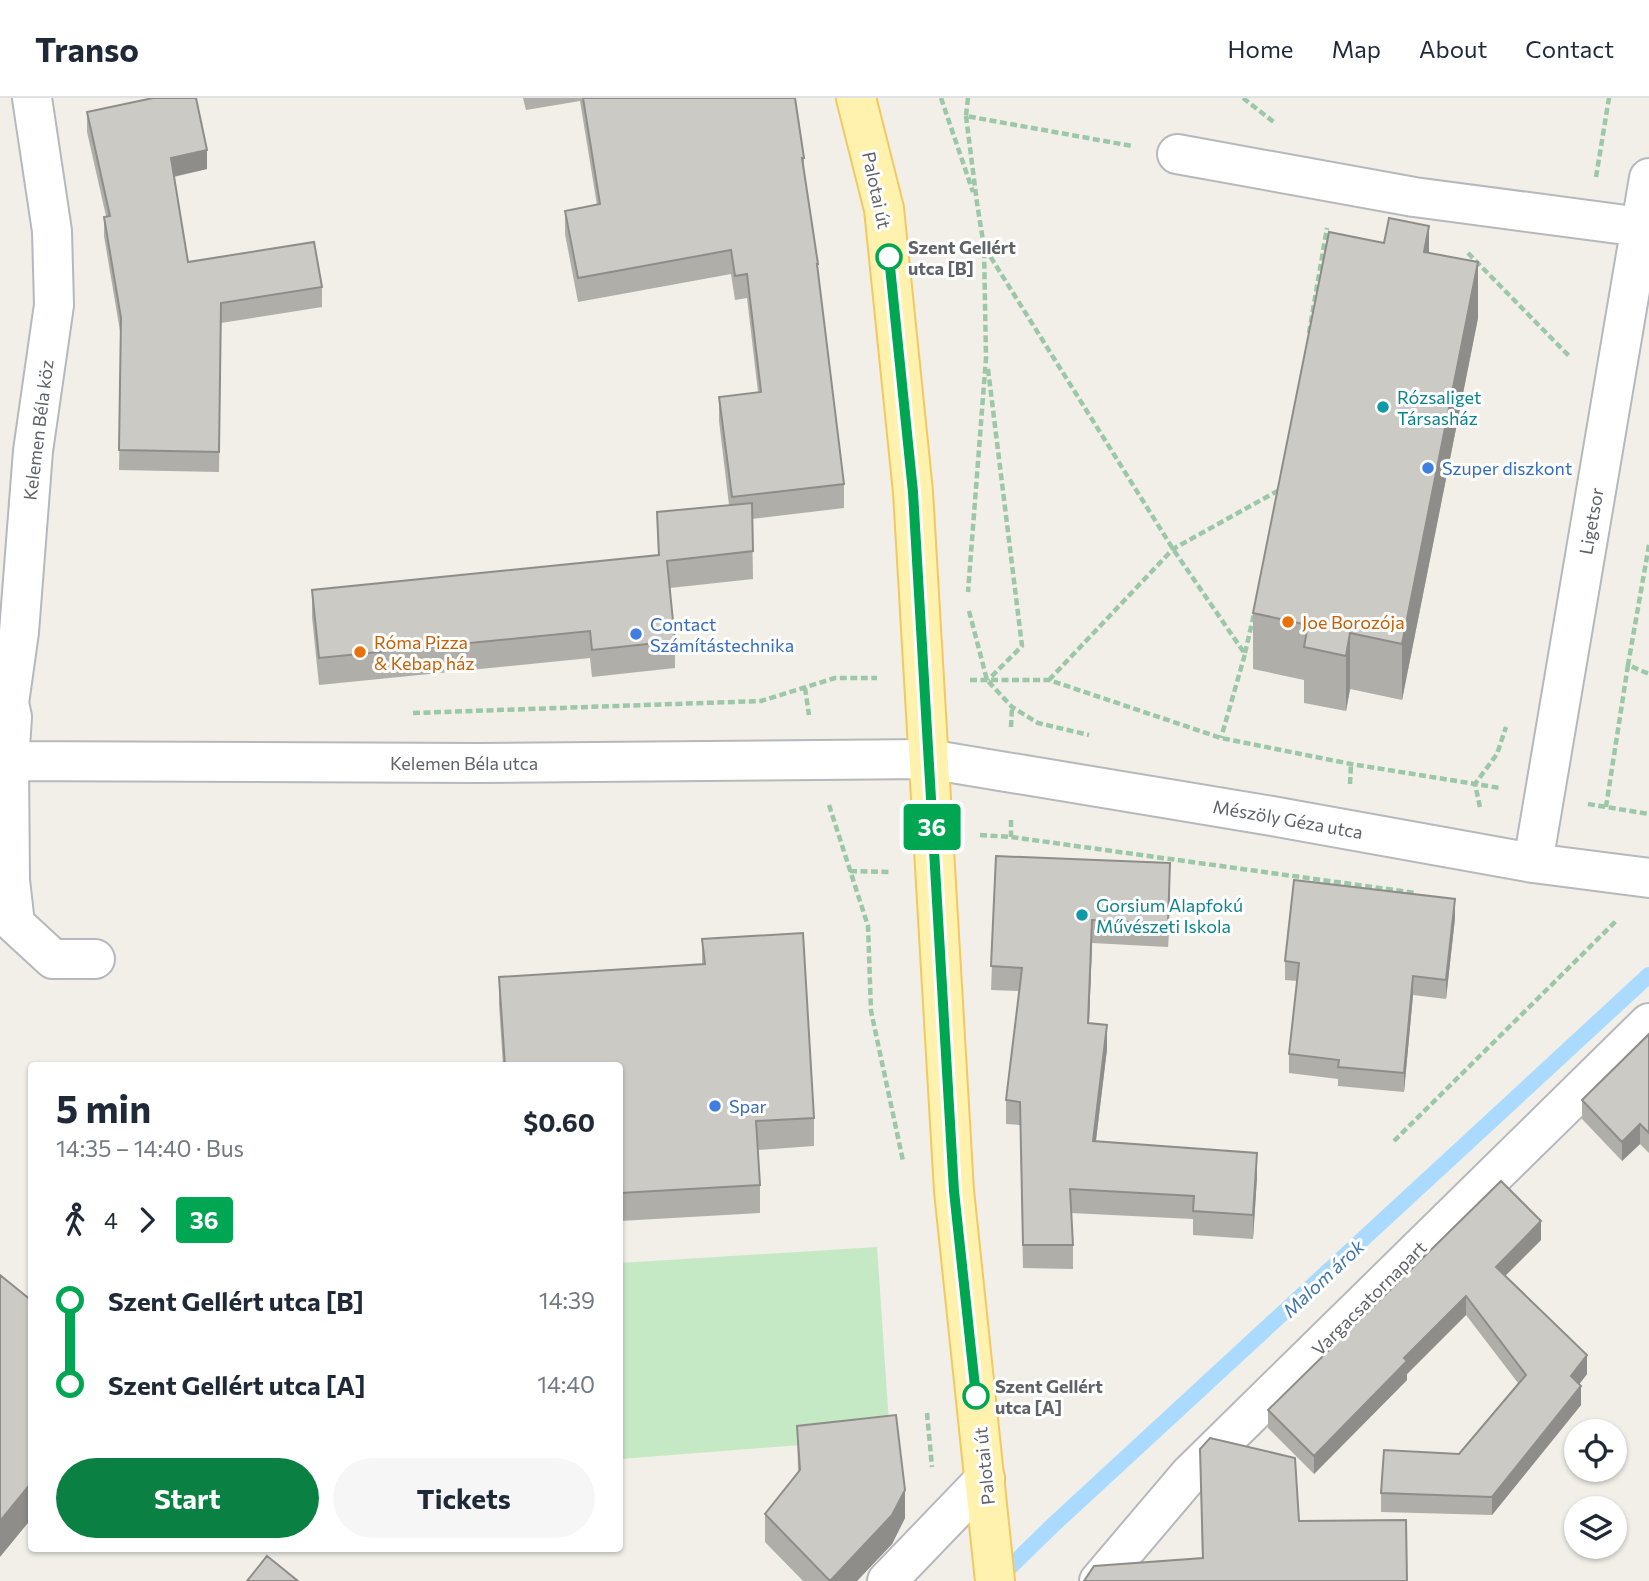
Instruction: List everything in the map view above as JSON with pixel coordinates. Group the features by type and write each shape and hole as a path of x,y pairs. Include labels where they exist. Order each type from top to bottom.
{"main road":[{"name":"Palotai út","path":"856,98 884,209 913,492 954,1191 995,1581"}],"street":[{"name":"Kelemen Béla köz","path":"32,98 52,231 54,305 33,451 19,632 9,703 12,717 4,762 10,880 15,923 53,959 95,959"},
{"path":"1177,154 1413,197 1641,227"},
{"name":"Ligetsor","path":"1533,863 1649,178"},
{"name":"Kelemen Béla utca","path":"4,762 480,763 928,759"},
{"name":"Mészöly Géza utca","path":"928,759 1272,816 1533,863 1649,878"},
{"name":"Vargacsatornapart","path":"1099,1581 1189,1475 1649,1023"},
{"path":"887,1581 947,1518 987,1494"}],"path":[{"path":"942,98 977,203"},
{"path":"968,98 966,116 984,247 986,358 967,604 987,681 1012,706 1038,723 1092,736"},
{"path":"966,116 1177,154"},
{"path":"1307,342 1335,182"},
{"path":"1413,197 1570,357"},
{"path":"984,247 1172,549 1245,654"},
{"path":"986,358 1022,646 987,681"},
{"path":"1049,680 1172,549 1282,489 1279,502"},
{"path":"1606,807 1649,545"},
{"path":"1221,738 1245,654 1256,603"},
{"path":"1628,665 1649,674"},
{"path":"404,713 761,701 835,678 923,678"},
{"path":"987,681 1049,680 1221,738 1352,764 1649,814"},
{"path":"806,688 815,760 867,926 871,1011 905,1171"},
{"path":"1475,784 1481,811"},
{"path":"1011,837 1424,894"},
{"path":"1603,919 1627,922"},
{"path":"1394,1141 1616,920"},
{"path":"927,1408 931,1463 947,1518"}],"green space":[{"path":"877,1247 890,1438 623,1459 623,1263"}],"building":[{"path":"153,98 196,98 207,150 171,158 188,262 314,242 322,287 221,303 219,452 119,450 121,318 104,217 110,216 87,112"},
{"path":"583,98 795,98 844,484 732,497 719,397 761,392 747,274 735,276 731,250 578,278 565,211 600,204"},
{"name":"Rózsaliget Társasház","path":"1389,218 1429,226 1424,252 1478,262 1402,644 1350,633 1346,656 1304,647 1308,625 1253,613 1329,232 1384,243"},
{"path":"752,503 753,551 667,561 675,641 592,650 590,631 319,658 312,590 659,555 657,512"},
{"path":"996,856 1170,863 1168,924 1092,920 1088,1023 1107,1025 1093,1141 1257,1153 1253,1215 1193,1211 1194,1196 1070,1189 1073,1245 1023,1245 1020,1102 1006,1100 1022,968 991,966"},
{"path":"1294,880 1455,899 1446,980 1413,976 1404,1073 1338,1067 1339,1060 1289,1054 1299,963 1285,961"},
{"name":"Spar","path":"803,933 814,1118 756,1121 760,1185 623,1193 623,1062 505,1062 499,977 705,964 702,939"},
{"path":"1649,1034 1649,1133 1640,1124 1622,1142 1582,1100"},
{"path":"1501,1181 1541,1221 1496,1267 1587,1355 1571,1376 1581,1386 1492,1497 1381,1493 1384,1450 1459,1454 1526,1375 1466,1296 1404,1358 1407,1361 1314,1456 1268,1410"},
{"path":"0,1275 28,1298 28,1487 0,1521"},
{"path":"896,1415 905,1490 892,1515 830,1581 765,1514 800,1470 797,1426"},
{"path":"1210,1438 1295,1458 1299,1521 1406,1520 1407,1581 1084,1581 1094,1566 1203,1558 1200,1449"},
{"path":"267,1556 298,1581 247,1581"}],"waterway":[{"name":"Malom árok","path":"999,1578 1649,975"}],"bus line":[{"name":"36","path":"889,257 913,492 954,1191 976,1396"}],"place":[{"name":"Szent Gellért utca [B]","path":"889,257"},
{"name":"Rózsaliget Társasház","path":"1383,407"},
{"name":"Szuper diszkont","path":"1428,468"},
{"name":"Joe Borozója","path":"1288,622"},
{"name":"Contact Számítástechnika","path":"636,634"},
{"name":"Róma Pizza & Kebap ház","path":"360,652"},
{"name":"Gorsium Alapfokú Művészeti Iskola","path":"1082,915"},
{"name":"Spar","path":"715,1106"},
{"name":"Szent Gellért utca [A]","path":"976,1396"}]}
